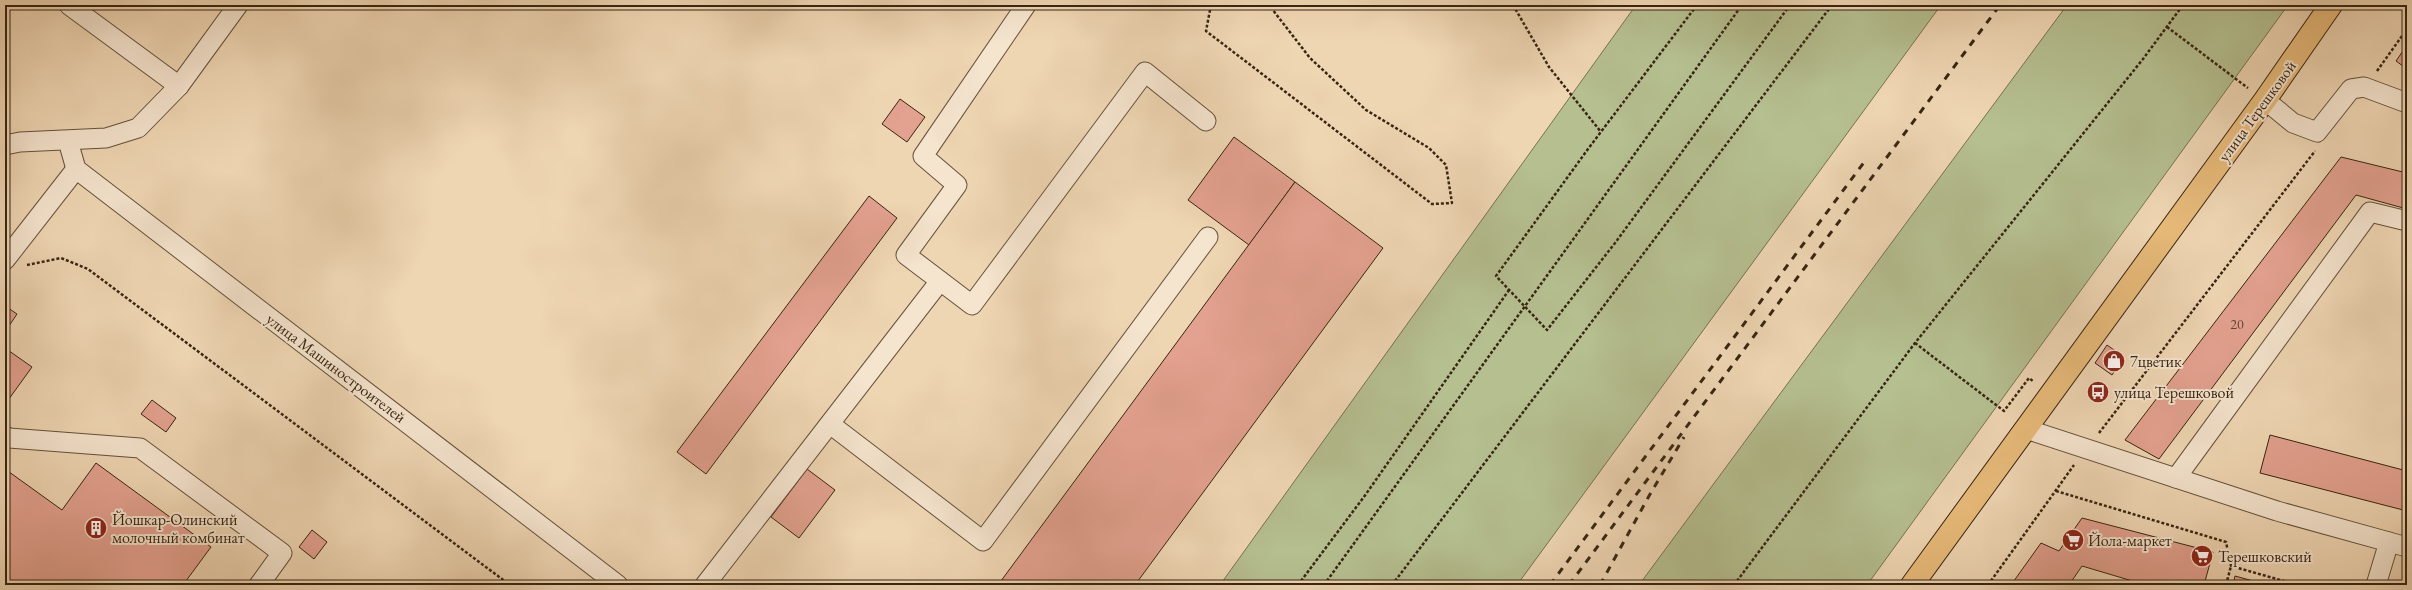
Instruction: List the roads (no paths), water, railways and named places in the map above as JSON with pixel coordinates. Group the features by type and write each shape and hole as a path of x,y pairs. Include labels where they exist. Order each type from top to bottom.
{"main road":[{"name":"улица Терешковой","path":"1912,585 2265,100 2332,5"}],"street":[{"path":"69,5 179,86"},
{"path":"5,145 20,142 68,141 106,138 138,128 179,86 238,5"},
{"path":"1026,5 923,156 957,185 906,255 972,305 1145,72 1206,121"},
{"path":"2265,100 2293,123 2318,132 2352,90 2364,87 2407,104"},
{"path":"13,263 76,169 68,141"},
{"name":"улица Машиностроителей","path":"76,169 618,585"},
{"path":"2176,478 2370,212 2407,221"},
{"path":"830,424 983,541 1208,237"},
{"path":"705,585 940,281"},
{"path":"2026,429 2277,511 2398,545 2376,585"},
{"path":"5,436 9,438 140,448 282,553 259,585"}],"railway":[{"path":"1569,585 2000,5"},
{"path":"1550,585 1865,161"},
{"path":"1600,585 1649,496 1684,437"}],"place":[{"name":"7цветик","path":"2114,361"},
{"name":"улица Терешковой","path":"2098,392"},
{"name":"Йошкар-Олинский молочный комбинат","path":"96,528"},
{"name":"Йола-маркет","path":"2073,540"},
{"name":"Терешковский","path":"2202,556"}]}
